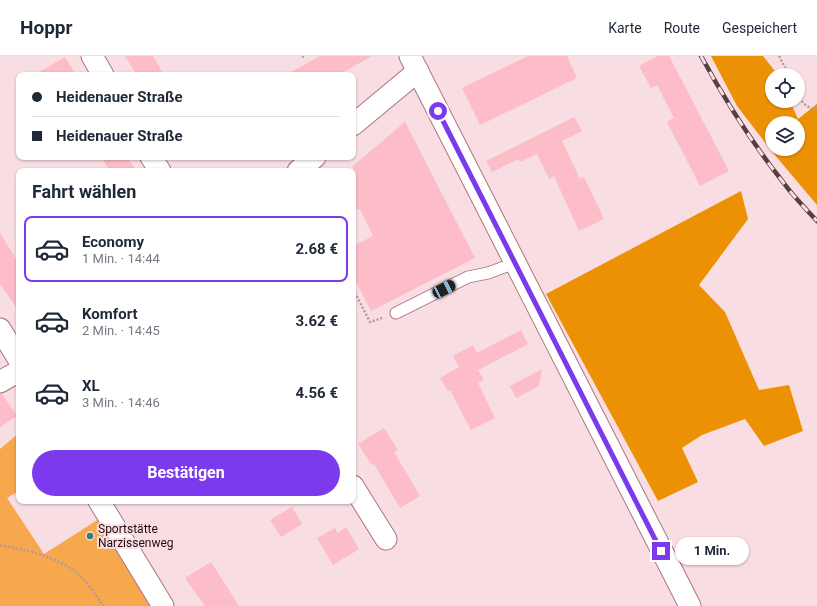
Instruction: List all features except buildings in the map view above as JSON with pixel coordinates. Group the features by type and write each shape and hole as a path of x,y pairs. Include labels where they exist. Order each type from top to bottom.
{"street":[{"path":"92,56 101,72"},
{"path":"356,122 414,64 690,606"},
{"path":"302,168 311,160"},
{"path":"0,329 16,355"},
{"path":"0,382 16,373"},
{"path":"356,491 386,539"},
{"path":"101,504 163,606"}],"lane":[{"path":"396,313 468,277 488,273 515,263"}],"path":[{"path":"779,56 785,68"},
{"path":"805,104 811,109 817,108"},
{"path":"356,295 370,322 396,313"},
{"path":"0,545 25,550 58,561 78,574 94,592 103,606"}],"shaded area":[{"path":"711,56 763,56 772,68 765,68 765,108 793,108 797,116 765,116 765,142 737,106"},
{"path":"817,104 817,205 776,156 805,156 805,116 802,116"},
{"path":"741,191 748,219 699,285 725,312 759,390 789,385 803,431 764,446 745,419 702,435 682,448 698,482 658,501 546,294"},
{"name":"Sportstätte Narzissenweg","path":"16,436 16,493 7,498 44,554 99,519 153,606 0,606 0,449"}],"railway":[{"path":"701,56 729,105 760,152 791,192 817,221"}],"place":[{"name":"Sportstätte Narzissenweg","path":"90,536"}],"route":[{"path":"438,111 661,551"}]}
